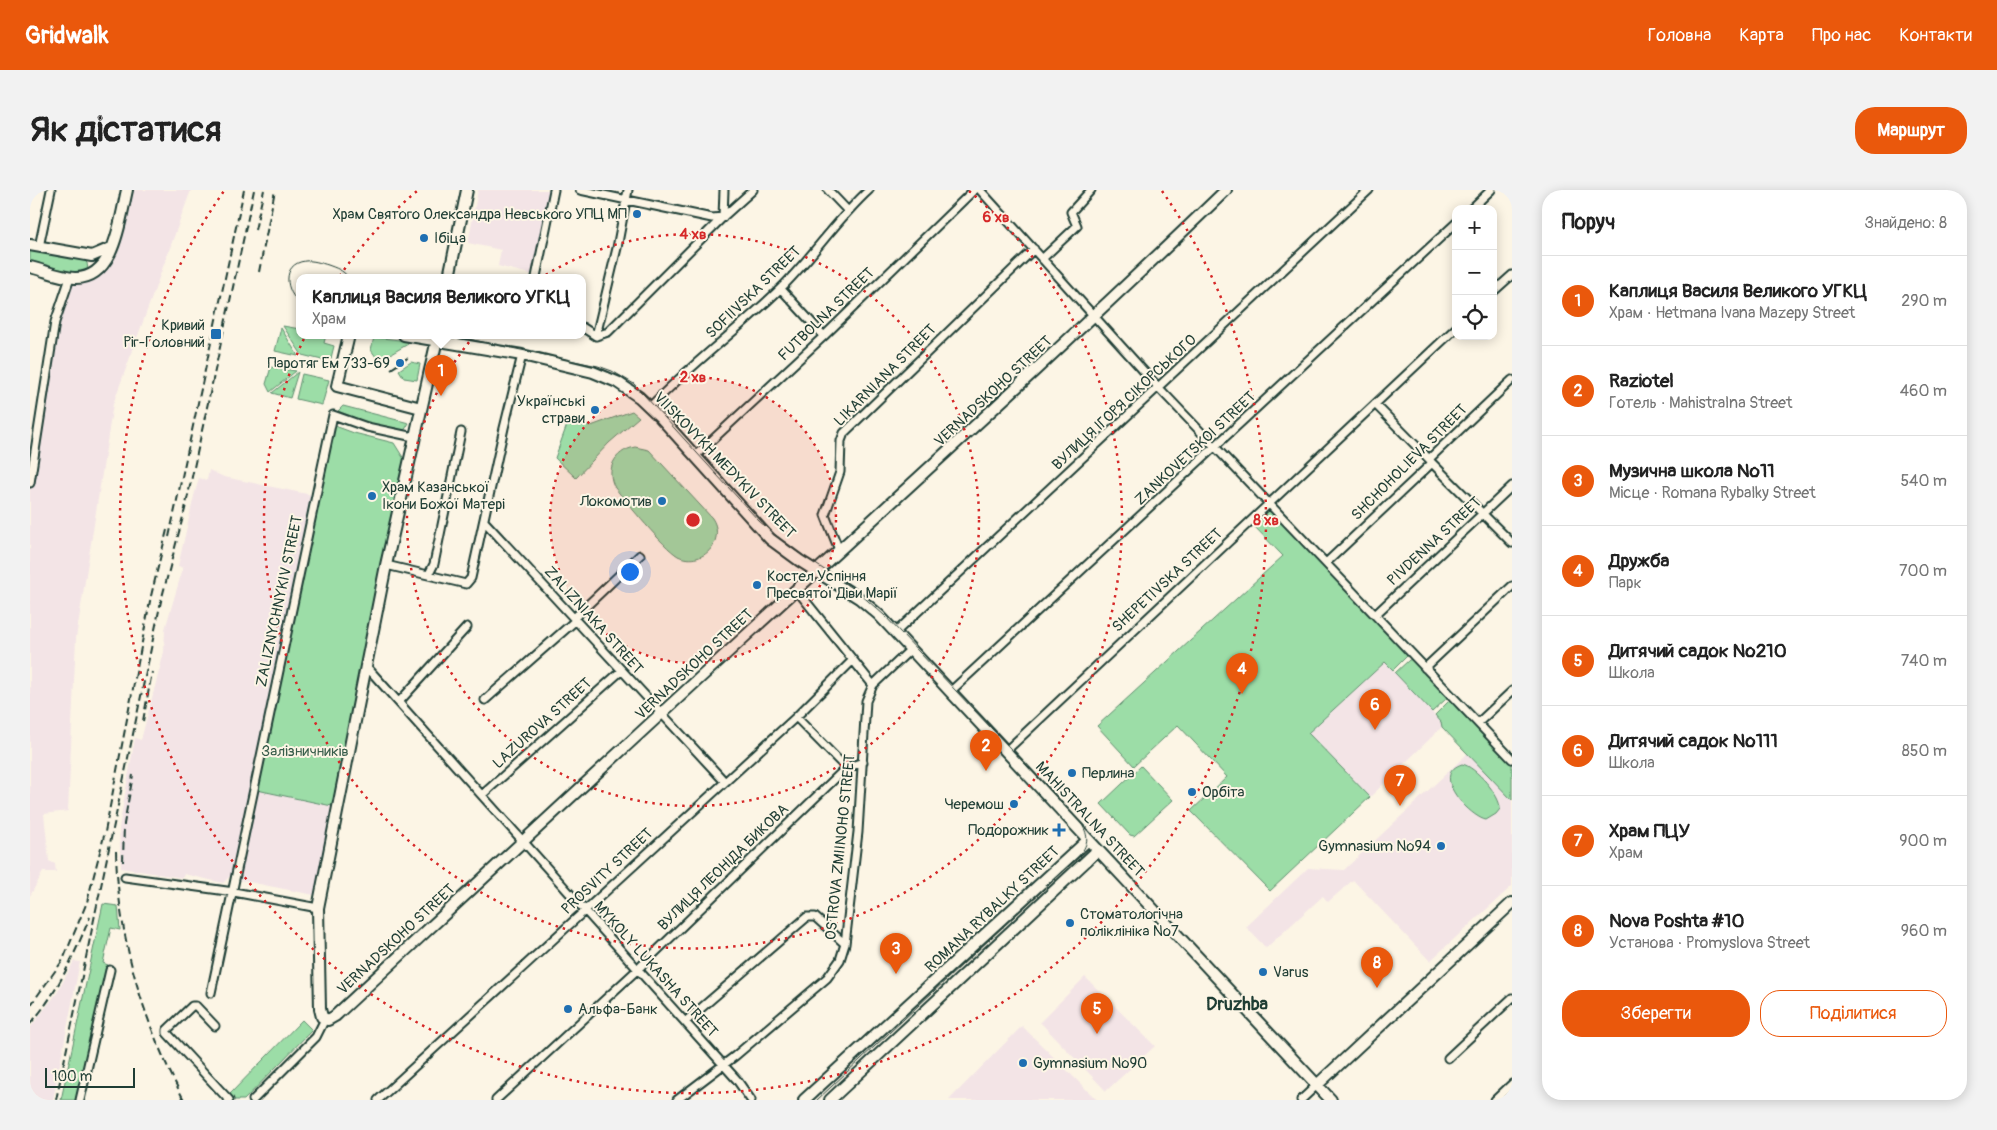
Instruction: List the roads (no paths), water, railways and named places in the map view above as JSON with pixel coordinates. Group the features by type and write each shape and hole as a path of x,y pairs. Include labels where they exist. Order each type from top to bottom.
{"street":[{"path":"51,190 34,246 92,256 111,248"},
{"path":"30,267 70,278 86,276 96,272 102,267 111,248 127,190"},
{"path":"450,274 467,190"},
{"path":"537,274 554,190"},
{"path":"580,190 712,218 723,217"},
{"path":"596,336 618,248 628,190"},
{"path":"723,217 724,190"},
{"path":"596,336 608,332 723,217 753,190"},
{"path":"828,190 847,210"},
{"name":"SOFIIVSKA STREET","path":"650,407 780,289 829,235 847,210 869,190"},
{"name":"FUTBOLNA STREET","path":"694,456 824,336 974,190"},
{"path":"980,190 1159,388 1512,758"},
{"path":"1042,259 1077,226 1071,212 1091,190"},
{"name":"VERNADSKOHO STREET","path":"253,1100 316,1037 325,1019 335,1016 796,589 1095,317 1226,190"},
{"name":"ВУЛИЦЯ ІГОРЯ СІКОРСЬКОГО","path":"896,632 1369,190"},
{"path":"1475,205 1491,190"},
{"name":"ZANKOVETSKOI STREET","path":"951,691 1452,227"},
{"name":"LIKARNIANA STREET","path":"839,550 825,515 840,472 841,440 844,433 1034,249"},
{"path":"1497,288 1512,275"},
{"path":"30,483 54,330 70,278"},
{"path":"780,289 824,336"},
{"path":"586,330 596,336"},
{"name":"SHEPETIVSKA STREET","path":"1007,750 1452,332"},
{"path":"348,339 337,386 421,408"},
{"path":"325,1019 320,1009 318,908 386,565 437,339"},
{"name":"VIISKOVYKH MEDYKIV STREET","path":"442,339 522,355 605,376 617,382 650,407 770,539 816,572"},
{"path":"386,565 466,584 469,582 522,355"},
{"name":"SHCHOHOLIEVA STREET","path":"1326,563 1512,380"},
{"path":"1375,404 1512,543"},
{"path":"212,993 332,415 367,427 414,438"},
{"path":"428,574 434,564 462,432"},
{"name":"PIVDENNA STREET","path":"1375,615 1512,486"},
{"name":"ZALIZNIAKA STREET","path":"484,521 725,782"},
{"path":"485,700 575,619 640,555"},
{"name":"MAHISTRALNA STREET","path":"816,572 869,606 896,632 1331,1100"},
{"path":"1425,668 1512,586"},
{"path":"796,589 873,685 911,649"},
{"path":"399,702 467,627"},
{"name":"PROSVITY STREET","path":"378,1100 796,717 853,660"},
{"name":"MYKOLY LUKASHA STREET","path":"366,666 737,1080 751,1100"},
{"name":"LAZUROVA STREET","path":"482,795 621,671"},
{"name":"OSTROVA ZMIINOHO STREET","path":"677,1100 723,1065 827,978 840,960 845,944 858,840 866,701 873,685"},
{"path":"1478,723 1512,691"},
{"path":"796,717 846,768"},
{"name":"ВУЛИЦЯ ЛЕОНІДА БИКОВА","path":"499,1099 638,969 846,768 863,762"},
{"name":"ROMANA RYBALKY STREET","path":"804,1100 1088,840"},
{"name":"ROMANA RYBALKY STREET","path":"830,1100 1098,850"},
{"path":"125,877 234,892 318,908"},
{"path":"1301,1100 1512,903"},
{"path":"685,1022 807,917 815,917 845,944"},
{"path":"80,1100 110,970"},
{"path":"1448,1058 1512,998"},
{"path":"215,1026 196,1006 192,1006 167,1030 167,1033 229,1100"},
{"path":"1495,1100 1512,1084"}],"tram line":[{"path":"296,299 291,292 288,279 292,267 297,263 314,261 328,265 345,274"},
{"path":"468,339 598,366 612,371 634,384 759,521 790,547 859,593 884,615 1084,828 1087,841 1078,857 817,1100"}],"railway":[{"path":"169,537 244,190"},
{"path":"56,1100 161,601 185,509 254,190"},
{"path":"255,230 264,190"},
{"path":"259,272 275,190"},
{"path":"391,369 409,357"},
{"path":"30,1006 63,960 87,902 105,832 151,596 167,530"},
{"path":"143,721 152,672"},
{"path":"123,862 124,824 133,775"},
{"path":"116,851 122,916 135,979 156,1041 184,1100"},
{"path":"30,1024 57,987 90,917"}],"place":[{"name":"Храм Святого Олександра Невського УПЦ МП","path":"637,214"},
{"name":"Ібіца","path":"424,238"},
{"name":"Кривий Ріг-Головний","path":"216,334"},
{"name":"Паротяг Ем 733-69","path":"400,363"},
{"name":"Каплиця Василя Великого УГКЦ","path":"441,396"},
{"name":"Українські страви","path":"595,410"},
{"name":"Храм Казанської Ікони Божої Матері","path":"372,496"},
{"name":"Локомотив","path":"662,501"},
{"name":"Костел Успіння Пресвятої Діви Марії","path":"757,585"},
{"name":"Дружба","path":"1242,694"},
{"name":"Дитячий садок №111","path":"1375,730"},
{"name":"Raziotel","path":"986,771"},
{"name":"Перлина","path":"1072,773"},
{"name":"Орбіта","path":"1192,792"},
{"name":"Черемош","path":"1014,804"},
{"name":"Храм ПЦУ","path":"1400,806"},
{"name":"Подорожник","path":"1059,830"},
{"name":"Gymnasium №94","path":"1441,846"},
{"name":"Стоматологічна поліклініка №7","path":"1070,923"},
{"name":"Varus","path":"1263,972"},
{"name":"Музична школа №11","path":"896,974"},
{"name":"Nova Poshta #10","path":"1377,988"},
{"name":"Альфа-Банк","path":"568,1009"},
{"name":"Дитячий садок №210","path":"1097,1034"},
{"name":"Gymnasium №90","path":"1023,1063"}],"district":[{"name":"Druzhba","path":"1237,1004"}],"park label":[{"name":"Залізничників","path":"305,751"}]}
